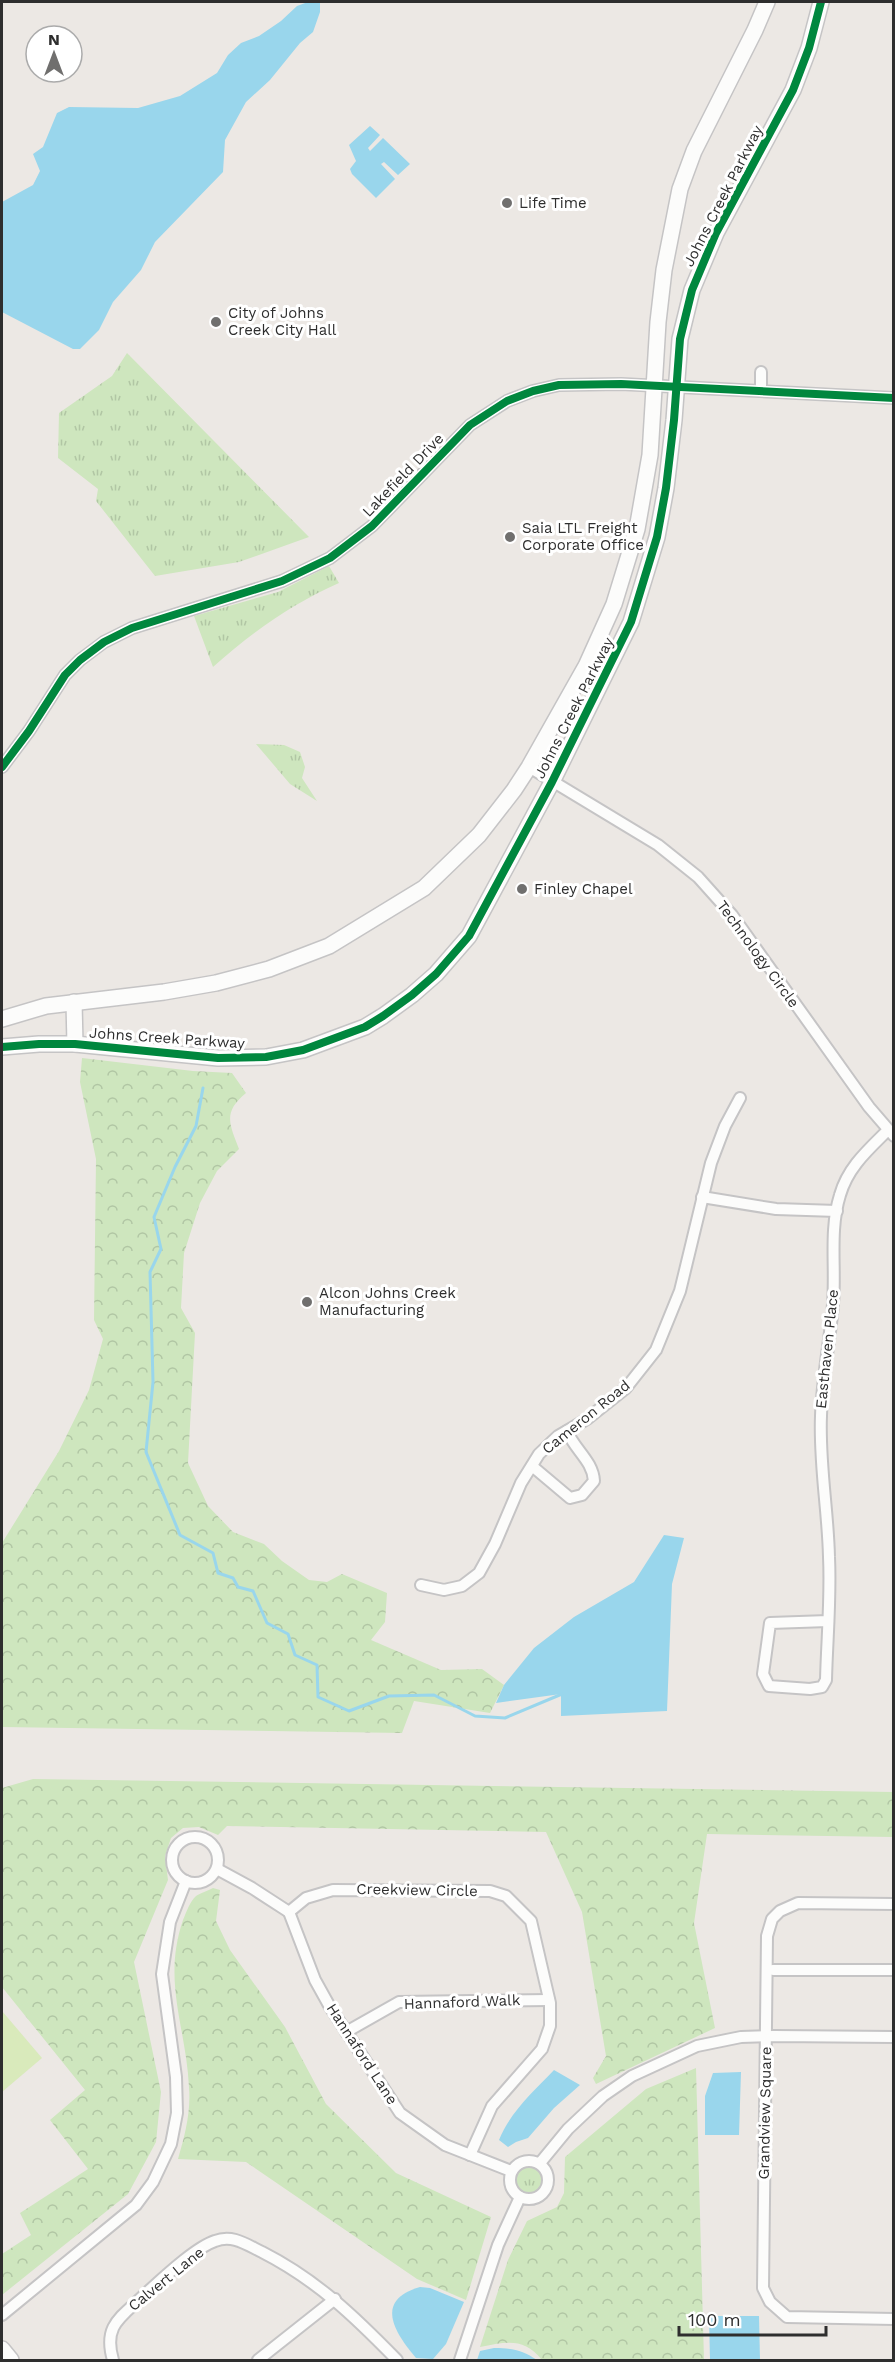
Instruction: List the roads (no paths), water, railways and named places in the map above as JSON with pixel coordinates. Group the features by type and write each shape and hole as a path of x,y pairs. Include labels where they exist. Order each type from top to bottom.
{"street":[{"name":"Johns Creek Parkway","path":"2,1019 46,1006 153,994 216,983 269,969 329,945 424,888 479,835 530,767 586,666 614,604 637,529 650,454 664,270 680,189 695,147 767,2"},
{"name":"Johns Creek Parkway","path":"2,1047 75,1044 218,1058 266,1057 303,1050 365,1027 412,995 436,974 469,936 552,782 631,622 657,537 670,463 683,323 700,269 716,233 793,90 809,48 821,2"},
{"path":"761,372 761,391"},
{"name":"Lakefield Drive","path":"2,767 29,731 65,675 80,660 105,642 132,628 282,581 330,558 372,526 470,425 507,401 533,391 559,385 655,384 894,398"},
{"name":"Technology Circle","path":"530,767 658,845 710,889 732,915 869,1107 891,1133"},
{"path":"74,1002 75,1044"},
{"name":"Cameron Road","path":"421,1585 444,1590 462,1586 479,1573 495,1544 521,1482 539,1454 626,1388 656,1350 680,1291 702,1197 725,1126 740,1098"},
{"name":"Easthaven Place","path":"828,1621 770,1623 763,1674 769,1686 810,1689 822,1687 826,1680 828,1621 830,1557 821,1467 821,1418 823,1376 832,1323 834,1231 840,1195 858,1160 891,1133"},
{"path":"702,1197 776,1209 837,1211"},
{"path":"531,1466 570,1498 582,1495 594,1481 594,1470 570,1439 567,1431"},
{"path":"188,1837 202,1837 213,1844 218,1856 217,1869 205,1881 194,1883 186,1881 175,1872 172,1856 177,1844 188,1837"},
{"path":"217,1869 289,1912"},
{"path":"2,2315 136,2205 153,2182 171,2144 177,2113 176,2077 162,1974 170,1923 186,1881"},
{"name":"Creekview Circle","path":"289,1912 306,1898 333,1890 490,1891 506,1896 531,1921 549,2000 550,2026 542,2049 492,2106 470,2155"},
{"name":"Grandview Square","path":"894,1904 798,1903 780,1911 772,1919 767,1936 763,2288 765,2295 787,2317 894,2319"},
{"name":"Hannaford Lane","path":"289,1912 315,1980 330,2007 400,2113 446,2145 511,2171"},
{"path":"773,1970 894,1970"},
{"name":"Hannaford Walk","path":"346,2032 399,2002 549,2000"},
{"path":"540,2163 568,2129 603,2096 632,2076 697,2046 741,2037 894,2037"},
{"path":"527,2160 540,2163 548,2174 549,2180 544,2192 533,2199 520,2197 511,2188 511,2171 515,2166 527,2160"},
{"path":"460,2361 498,2245 520,2197"},
{"name":"Calvert Lane","path":"113,2361 109,2337 113,2324 155,2285 196,2252 216,2241 235,2239 303,2275 334,2299 397,2361"},
{"path":"258,2361 334,2299"},
{"path":"2,2349 11,2361"}],"water":[{"path":"308,2 320,2 320,12 313,32 300,43 270,80 246,102 225,140 223,172 155,242 141,270 113,302 99,330 80,349 73,349 2,312 2,202 33,185 40,171 33,154 43,147 57,113 69,107 138,108 180,96 217,73 228,55 241,43 259,36 281,21 297,6"},
{"path":"370,126 380,135 368,148 370,151 383,138 410,164 398,175 384,162 381,164 395,179 376,198 352,174 350,169 356,161 349,145"},
{"path":"664,1535 684,1538 672,1584 667,1711 561,1716 561,1694 496,1703 504,1685 534,1648 574,1617 634,1582"},
{"path":"554,2070 580,2085 554,2108 528,2138 508,2147 499,2140 504,2130 523,2102"},
{"path":"741,2072 739,2135 705,2135 705,2096 713,2073"},
{"path":"420,2287 430,2288 464,2302 446,2344 433,2359 416,2358 395,2328 392,2318 397,2300"},
{"path":"709,2316 759,2316 760,2360 710,2360"},
{"path":"494,2348 517,2350 537,2360 477,2360 480,2351"}],"waterway":[{"path":"203,1088 196,1126 175,1167 154,1217 161,1249 150,1272 153,1382 146,1452 180,1535 213,1553 218,1573 233,1578 238,1587 253,1591 267,1623 288,1634 295,1655 317,1665 318,1697 349,1711 389,1696 434,1695 475,1716 505,1718 562,1694"}],"place":[{"name":"Life Time","path":"507,203"},
{"name":"City of Johns Creek City Hall","path":"216,322"},
{"name":"Saia LTL Freight Corporate Office","path":"510,537"},
{"name":"Finley Chapel","path":"522,889"},
{"name":"Alcon Johns Creek Manufacturing","path":"307,1302"}]}
